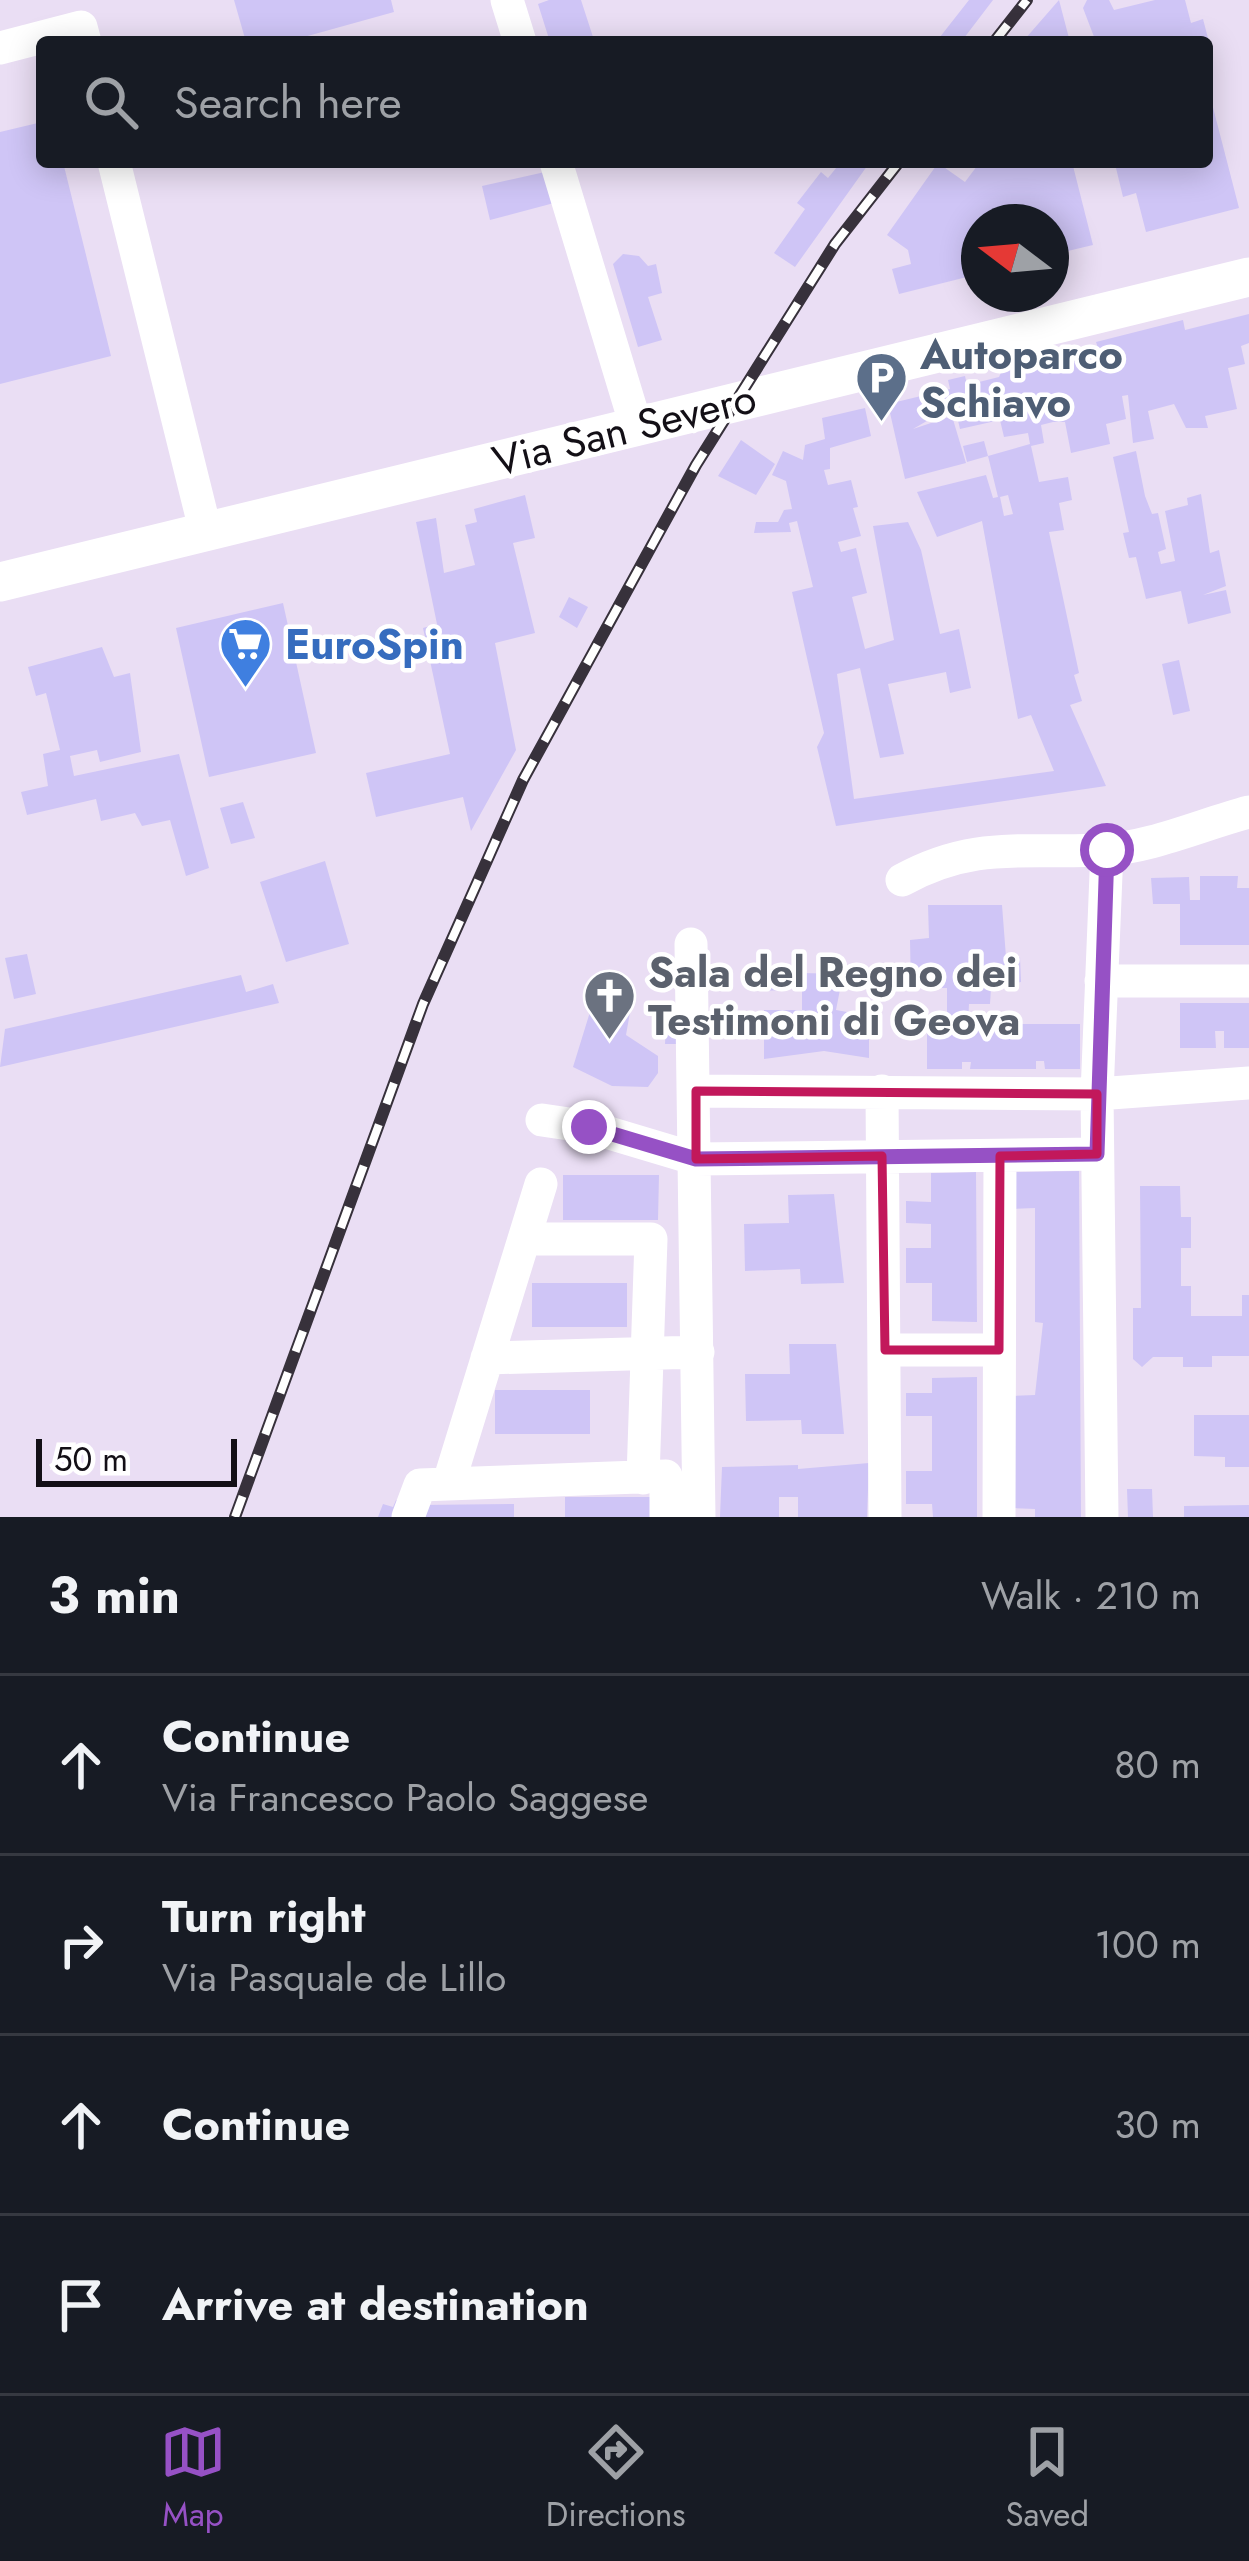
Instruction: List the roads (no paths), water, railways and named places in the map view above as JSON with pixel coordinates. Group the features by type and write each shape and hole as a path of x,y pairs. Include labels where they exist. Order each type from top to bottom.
{"main road":[{"name":"Via San Severo","path":"0,582 205,529 637,429 880,363 1249,277"}],"street":[{"path":"507,0 518,36"},
{"path":"36,36 79,23"},
{"path":"0,47 36,36"},
{"path":"115,168 205,529"},
{"path":"558,168 637,429"},
{"path":"902,880 937,861 984,850 1107,850 1249,812"},
{"path":"1102,1517 1097,1094 1107,850"},
{"path":"691,944 699,1517"},
{"path":"1101,980 1249,981"},
{"path":"696,1091 1097,1094 1249,1084"},
{"path":"882,1091 885,1517"},
{"path":"542,1120 589,1127 696,1159 1097,1154"},
{"path":"999,1517 1000,1156"},
{"path":"449,1482 541,1184"},
{"path":"524,1239 651,1239 643,1478"},
{"path":"885,1350 999,1350"},
{"path":"487,1358 698,1352"},
{"path":"408,1517 419,1485 666,1476 666,1517"},
{"path":"527,1482 528,1517"}],"railway":[{"path":"999,36 1027,0"},
{"path":"235,1517 423,1004 523,780 696,465 835,244 894,168"}],"place":[{"name":"Autoparco Schiavo","path":"881,424"},
{"name":"EuroSpin","path":"246,690"},
{"name":"Sala del Regno dei Testimoni di Geova","path":"609,1042"}]}
